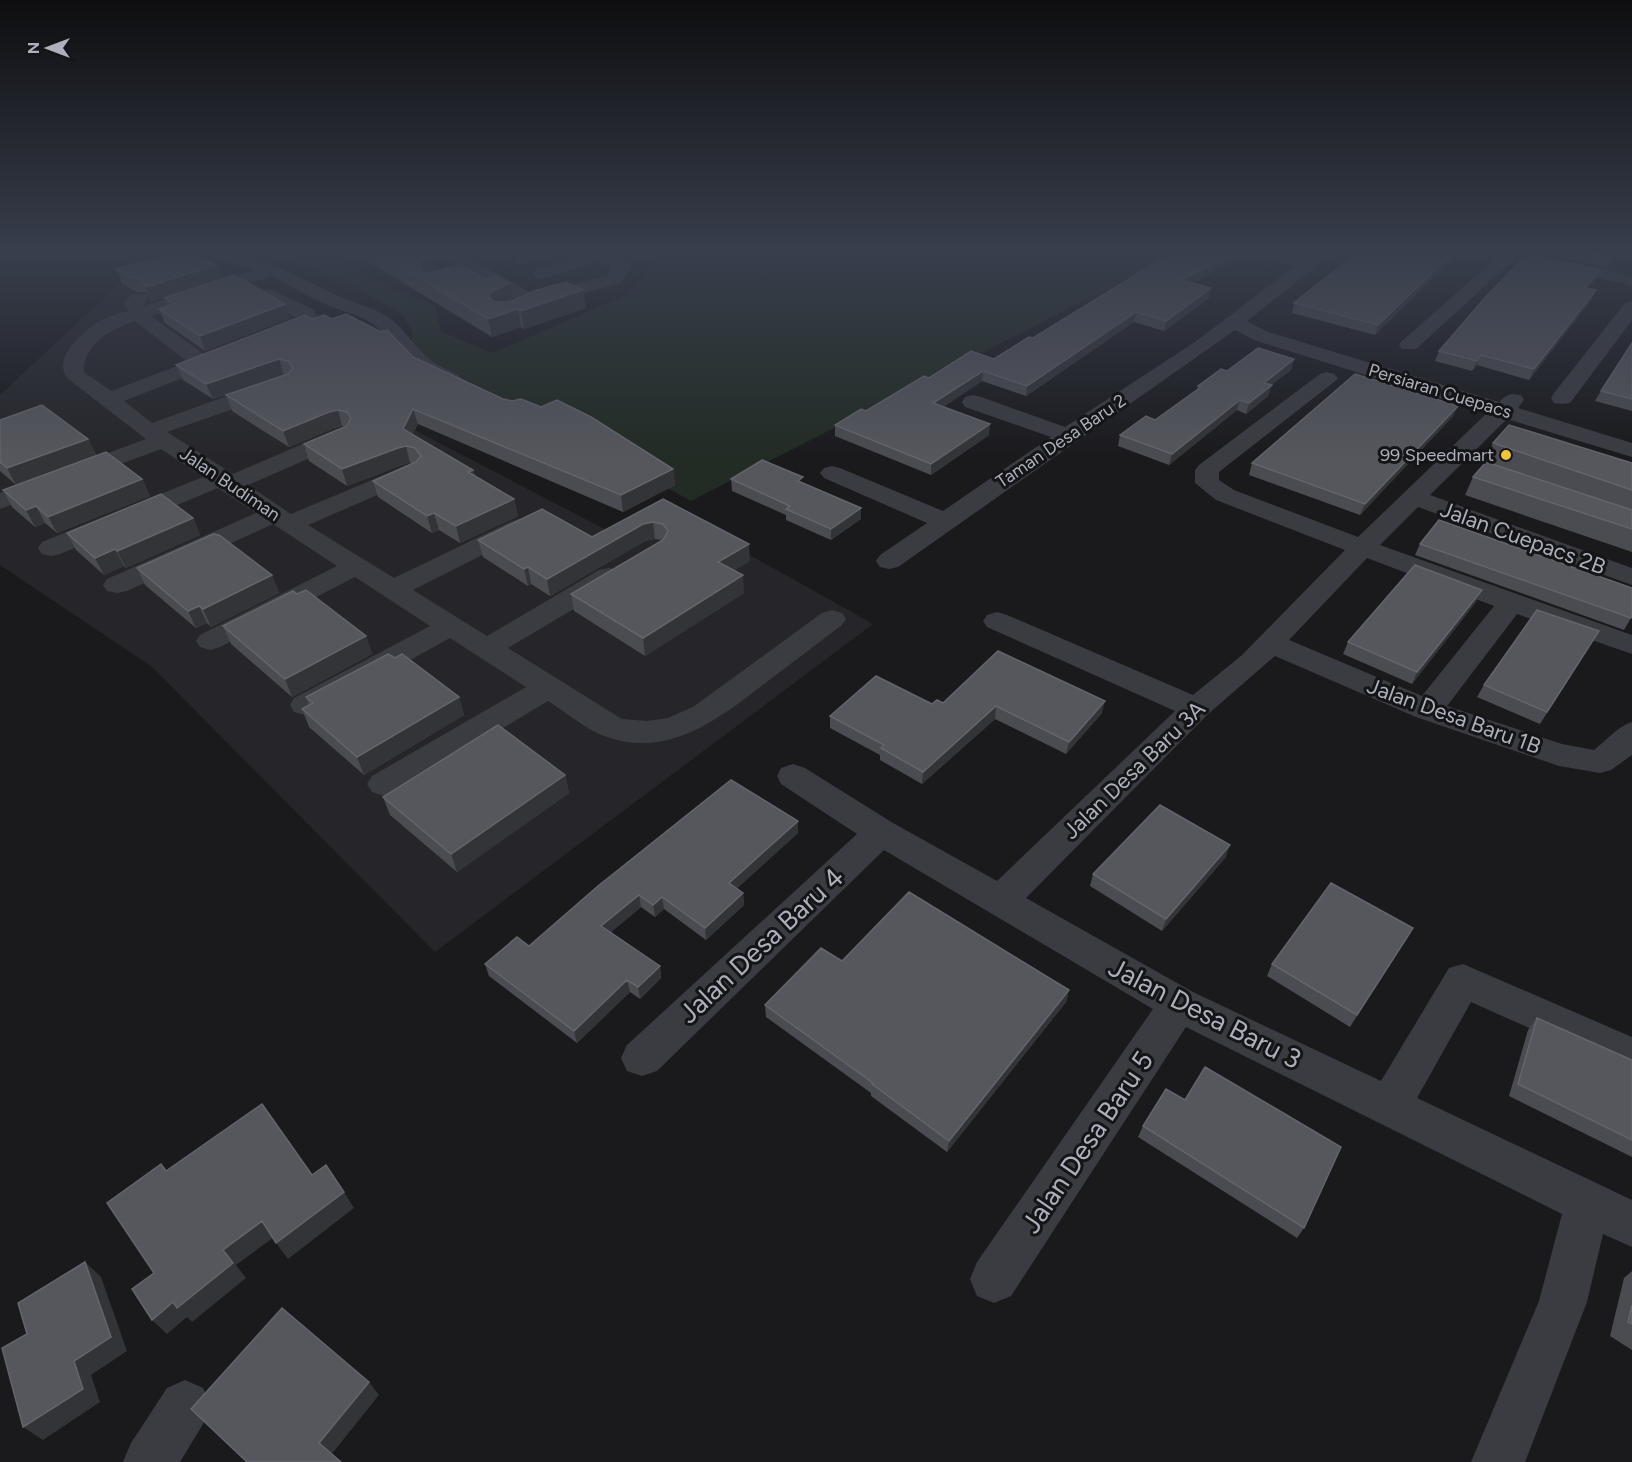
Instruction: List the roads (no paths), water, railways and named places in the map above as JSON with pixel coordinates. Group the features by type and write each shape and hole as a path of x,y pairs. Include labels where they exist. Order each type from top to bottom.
{"street":[{"name":"Jalan Budiman","path":"115,321 97,332 75,353 72,361 74,374 153,433 282,519 615,729 647,732 674,728 704,714 832,619"},
{"path":"145,321 203,363"},
{"path":"257,342 306,321"},
{"path":"381,321 425,366 473,390"},
{"name":"Taman Desa Baru 2","path":"889,561 944,520 1202,346 1234,321"},
{"name":"Persiaran Cuepacs","path":"1236,321 1273,326 1508,405 1632,450"},
{"path":"1409,345 1436,321"},
{"path":"1562,398 1626,321"},
{"path":"108,399 235,351"},
{"path":"1327,378 1207,470 1207,483 1225,495 1362,548 1632,645"},
{"path":"0,486 153,433 285,383"},
{"path":"974,402 1068,435"},
{"name":"Persiaran Cuepacs","path":"1508,405 1632,436"},
{"name":"Jalan Desa Baru 3A","path":"1000,901 1196,708 1252,662 1362,548 1415,498 1462,465 1484,428 1508,405"},
{"path":"1484,428 1507,435"},
{"path":"0,502 153,433"},
{"path":"51,548 344,435"},
{"path":"117,585 282,519 411,472"},
{"path":"832,472 944,520"},
{"name":"Jalan Cuepacs 2B","path":"1415,498 1632,577"},
{"path":"394,589 537,518"},
{"path":"486,649 635,561"},
{"path":"210,641 357,566"},
{"path":"1427,710 1510,603"},
{"path":"997,621 1196,708"},
{"path":"305,705 452,626"},
{"name":"Jalan Desa Baru 1B","path":"1270,643 1427,710 1559,755 1600,762 1623,745 1632,733"},
{"path":"384,784 547,688"},
{"name":"Jalan Desa Baru 3","path":"793,776 880,832 1179,1004 1632,1224"},
{"name":"Jalan Desa Baru 4","path":"642,1058 880,832"},
{"path":"1389,1106 1463,980 1632,1056"},
{"name":"Jalan Desa Baru 5","path":"994,1279 1179,1004"},
{"path":"1497,1462 1563,1302 1588,1202"},
{"path":"150,1462 185,1406"}],"place":[{"name":"99 Speedmart","path":"1506,455"}]}
